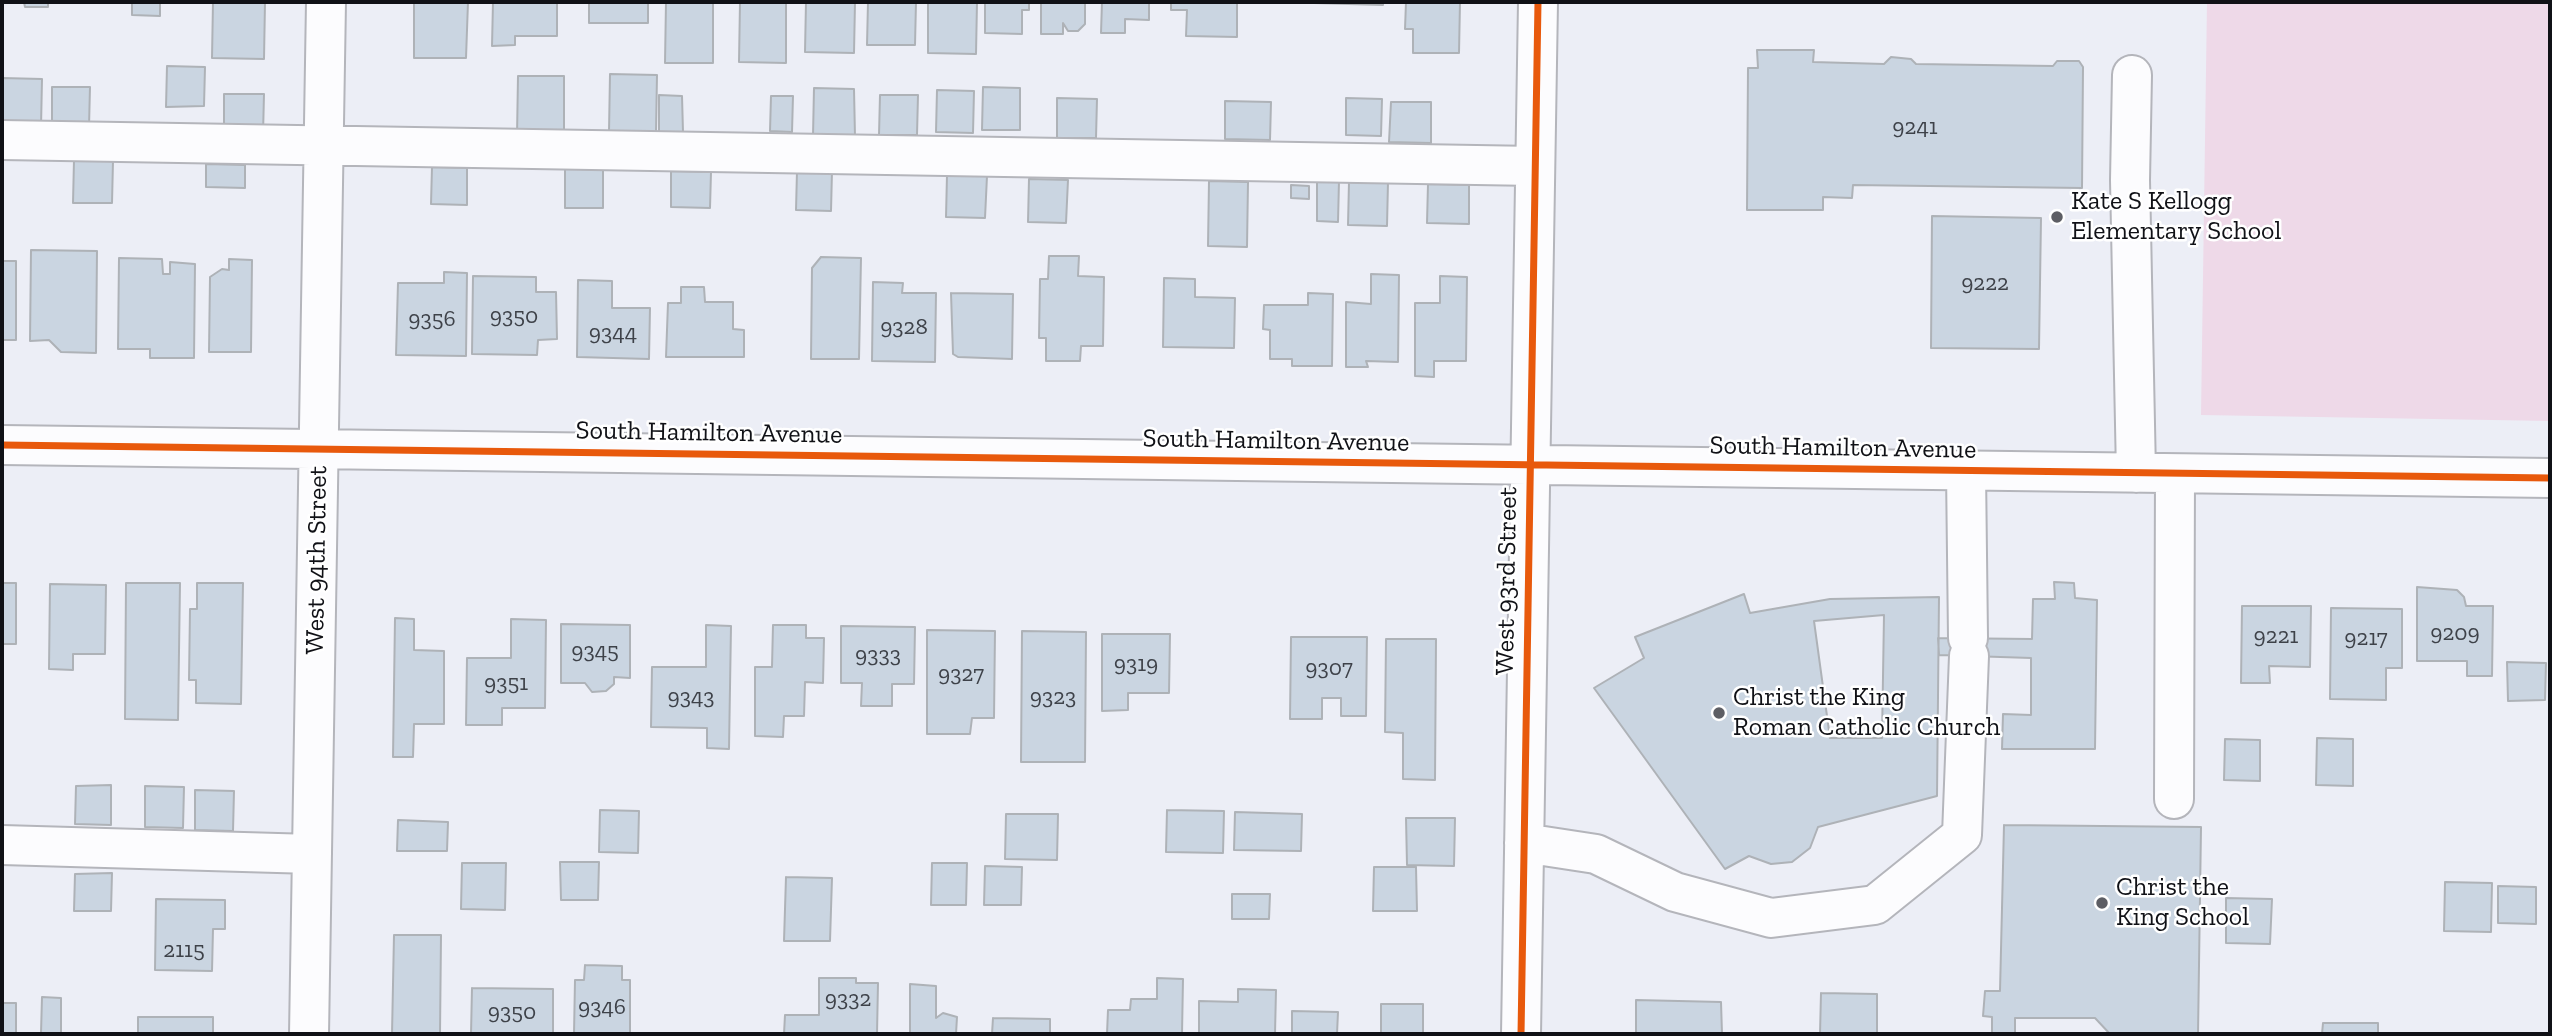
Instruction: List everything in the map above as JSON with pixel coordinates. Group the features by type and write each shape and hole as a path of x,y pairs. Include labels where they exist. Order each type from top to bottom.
{"street":[{"name":"West 94th Street","path":"309,1034 326,2"},
{"name":"West 93rd Street","path":"1521,1034 1538,2"},
{"path":"2132,75 2130,180 2136,473"},
{"path":"2,140 1535,166"},
{"name":"South Hamilton Avenue","path":"2,445 2550,478"},
{"path":"1524,843 1596,854 1675,892 1771,918 1875,905 1962,835 1968,647 1966,471"},
{"path":"2174,799 2175,474"},
{"path":"2,845 312,854"}],"shaded area":[{"path":"2207,2 2550,2 2550,421 2201,415"}],"building":[{"path":"24,2 48,2 48,7 25,7"},
{"path":"132,2 160,2 160,16 132,15"},
{"path":"213,2 265,2 264,59 212,58"},
{"path":"414,2 468,2 466,58 414,58"},
{"path":"493,2 557,2 557,36 515,36 515,45 492,46"},
{"path":"589,2 648,2 648,23 589,23"},
{"path":"666,2 713,2 713,63 665,63"},
{"path":"740,2 786,2 786,63 739,62"},
{"path":"806,2 855,2 854,53 805,52"},
{"path":"868,2 916,2 915,45 867,45"},
{"path":"928,2 977,2 976,54 928,53"},
{"path":"985,2 1029,2 1029,10 1022,10 1022,34 985,33"},
{"path":"1041,2 1085,2 1085,24 1078,31 1068,31 1063,23 1063,34 1041,34"},
{"path":"1102,2 1149,2 1149,20 1125,19 1125,33 1101,33"},
{"path":"1171,2 1237,2 1237,37 1186,36 1187,10 1171,10"},
{"path":"1383,2 1383,5 1314,3"},
{"path":"1406,2 1460,2 1459,53 1413,53 1413,29 1405,29"},
{"path":"1757,50 1814,50 1813,62 1884,64 1891,57 1911,59 1916,64 2053,66 2057,61 2079,61 2083,67 2082,188 1853,185 1852,198 1823,197 1823,210 1747,210 1748,68 1758,68"},
{"path":"167,66 205,67 204,106 166,107"},
{"path":"610,74 657,75 656,132 609,132"},
{"path":"518,76 564,76 564,138 517,136"},
{"path":"2,78 42,79 41,127 2,127"},
{"path":"52,87 90,87 89,127 52,127"},
{"path":"983,87 1020,88 1020,130 982,130"},
{"path":"814,88 854,89 855,137 813,136"},
{"path":"937,90 974,91 973,133 936,132"},
{"path":"224,94 264,94 263,135 224,134"},
{"path":"659,95 682,96 683,132 659,132"},
{"path":"880,95 918,95 917,135 879,135"},
{"path":"771,96 793,96 792,132 770,131"},
{"path":"1057,98 1097,99 1096,138 1057,138"},
{"path":"1346,98 1382,99 1381,136 1346,135"},
{"path":"1225,101 1271,102 1270,140 1225,139"},
{"path":"1391,102 1431,102 1431,143 1389,142"},
{"path":"74,160 113,161 112,203 73,203"},
{"path":"206,164 245,165 245,188 206,187"},
{"path":"432,167 467,168 467,205 431,204"},
{"path":"565,167 603,167 603,208 565,208"},
{"path":"671,171 711,172 710,208 671,207"},
{"path":"797,171 832,171 831,211 796,210"},
{"path":"947,175 987,176 985,218 946,217"},
{"path":"1029,179 1068,180 1066,223 1028,222"},
{"path":"1209,181 1248,182 1247,247 1208,246"},
{"path":"1317,181 1339,181 1338,222 1317,221"},
{"path":"1349,182 1388,182 1387,226 1348,225"},
{"path":"1428,184 1469,185 1469,224 1427,223"},
{"path":"1291,185 1309,186 1309,199 1291,198"},
{"path":"1932,216 2041,218 2039,349 1931,348"},
{"path":"31,250 97,251 96,353 61,352 49,340 30,341"},
{"path":"1049,256 1079,256 1078,276 1104,277 1103,346 1081,346 1080,361 1046,361 1046,338 1039,338 1040,279 1048,279"},
{"path":"821,257 861,258 859,359 811,359 812,268"},
{"path":"119,258 162,259 163,274 170,274 170,262 195,264 194,358 150,358 150,349 118,349"},
{"path":"229,259 252,260 251,352 209,352 210,277 222,269 229,270"},
{"path":"2,261 16,261 16,340 2,340"},
{"path":"444,272 467,273 466,356 396,355 398,283 444,283"},
{"path":"1371,274 1399,275 1398,362 1366,361 1368,367 1346,367 1346,302 1371,304"},
{"path":"473,276 536,277 536,292 556,292 557,339 538,340 537,355 472,354"},
{"path":"1440,276 1467,277 1466,361 1434,361 1434,377 1415,376 1415,303 1440,303"},
{"path":"1164,278 1195,279 1195,297 1235,298 1234,348 1163,347"},
{"path":"578,280 612,281 612,308 650,308 649,359 577,357"},
{"path":"873,282 903,283 902,293 936,293 935,362 872,361"},
{"path":"681,287 704,287 705,302 733,302 733,329 744,330 744,357 666,357 668,303 681,303"},
{"path":"951,293 1013,294 1012,359 958,357 953,354"},
{"path":"1308,293 1333,294 1332,366 1292,366 1292,359 1270,359 1270,330 1263,329 1264,305 1308,305"},
{"path":"2054,582 2074,583 2075,598 2097,600 2095,749 2002,749 2003,714 2031,715 2031,658 1939,655 1938,638 2032,639 2033,599 2055,599"},
{"path":"2,583 16,583 16,644 2,644"},
{"path":"126,583 180,583 178,720 125,719"},
{"path":"197,583 243,583 241,704 196,703 196,680 189,680 190,609 197,609"},
{"path":"50,584 106,585 105,654 73,654 73,670 49,669"},
{"path":"2417,587 2457,590 2464,597 2466,606 2493,606 2492,676 2467,676 2467,661 2417,661"},
{"name":"Christ the King Roman Catholic Church","path":"1744,594 1750,613 1830,599 1939,597 1937,796 1818,827 1810,848 1792,862 1771,864 1749,856 1725,869 1594,688 1644,658 1635,637","holes":["1884,615 1882,738 1830,738 1814,621"]},
{"path":"2242,606 2311,606 2310,667 2269,666 2270,683 2241,683"},
{"path":"2331,608 2402,609 2402,668 2386,668 2386,700 2330,699"},
{"path":"395,618 414,619 414,650 444,651 444,724 414,724 413,757 393,757"},
{"path":"511,619 546,620 545,708 502,708 502,725 466,725 467,658 511,658"},
{"path":"561,624 630,625 630,678 614,677 614,684 606,691 592,692 585,683 561,683"},
{"path":"706,625 731,626 729,749 707,748 707,728 651,727 652,667 706,667"},
{"path":"773,625 806,625 806,638 824,638 823,683 805,682 804,716 784,716 783,737 755,736 755,667 772,667"},
{"path":"841,626 915,627 914,684 892,684 892,706 861,706 862,683 841,683"},
{"path":"927,630 995,631 994,718 972,718 970,734 927,734"},
{"path":"1022,631 1086,632 1085,762 1021,762"},
{"path":"1102,634 1170,634 1169,693 1128,693 1128,710 1102,711"},
{"path":"1291,637 1367,637 1366,716 1341,716 1341,698 1322,698 1322,719 1290,719"},
{"path":"1386,639 1436,639 1435,780 1403,779 1403,733 1385,732"},
{"path":"2507,662 2546,663 2545,700 2508,701"},
{"path":"2317,738 2353,739 2353,786 2316,785"},
{"path":"2225,739 2260,740 2260,781 2224,780"},
{"path":"111,785 111,825 75,824 76,786"},
{"path":"145,786 184,787 183,828 145,827"},
{"path":"195,790 234,791 233,831 195,830"},
{"path":"600,810 639,811 638,853 599,852"},
{"path":"1167,810 1224,811 1223,853 1166,852"},
{"path":"1235,812 1302,814 1301,851 1234,850"},
{"path":"1006,814 1058,814 1057,860 1005,859"},
{"path":"1406,818 1455,818 1454,866 1407,865"},
{"path":"398,820 448,822 447,851 397,851"},
{"name":"Christ the King School","path":"2004,825 2201,827 2198,1034 2110,1034 2095,1018 2015,1018 2015,1034 1992,1034 1992,1017 1983,1016 1985,991 2000,991"},
{"path":"560,862 599,862 598,900 561,900"},
{"path":"462,863 506,863 505,910 461,909"},
{"path":"932,863 967,863 966,905 931,905"},
{"path":"985,866 1022,867 1021,905 984,905"},
{"path":"1374,867 1416,867 1417,911 1373,911"},
{"path":"112,873 111,911 74,911 75,874"},
{"path":"786,877 832,878 830,941 784,941"},
{"path":"2445,882 2492,883 2491,932 2444,931"},
{"path":"2498,886 2536,887 2536,924 2498,923"},
{"path":"1232,894 1270,894 1269,919 1232,919"},
{"path":"2226,898 2272,899 2270,944 2226,943"},
{"path":"156,899 225,900 225,929 213,929 212,971 155,970"},
{"path":"394,935 441,935 440,1034 392,1034"},
{"path":"585,965 622,966 622,980 630,980 630,1034 574,1034 575,980 584,980"},
{"path":"819,978 856,978 856,983 878,983 877,1034 784,1034 785,1015 819,1015"},
{"path":"1157,978 1183,979 1182,1034 1107,1034 1108,1010 1130,1010 1131,999 1157,999"},
{"path":"910,984 936,986 936,1018 943,1013 957,1017 956,1034 910,1034"},
{"path":"472,988 553,989 553,1034 471,1034"},
{"path":"1238,989 1276,990 1275,1034 1199,1034 1199,1001 1238,1002"},
{"path":"1821,993 1877,994 1877,1034 1820,1034"},
{"path":"42,997 61,998 61,1034 41,1033"},
{"path":"1636,1000 1721,1002 1722,1034 1636,1034"},
{"path":"2,1003 16,1003 16,1034 2,1034"},
{"path":"1381,1004 1423,1004 1423,1034 1381,1034"},
{"path":"1292,1011 1338,1012 1337,1034 1292,1034"},
{"path":"138,1017 213,1017 213,1034 138,1034"},
{"path":"993,1018 1050,1019 1050,1034 992,1034"},
{"path":"2323,1023 2378,1023 2378,1034 2322,1034"}],"cycle path":[{"path":"1521,1034 1538,2"},
{"path":"2,445 2550,478"}],"place":[{"name":"Kate S Kellogg Elementary School","path":"2057,217"},
{"name":"Christ the King Roman Catholic Church","path":"1719,713"},
{"name":"Christ the King School","path":"2102,903"}]}
